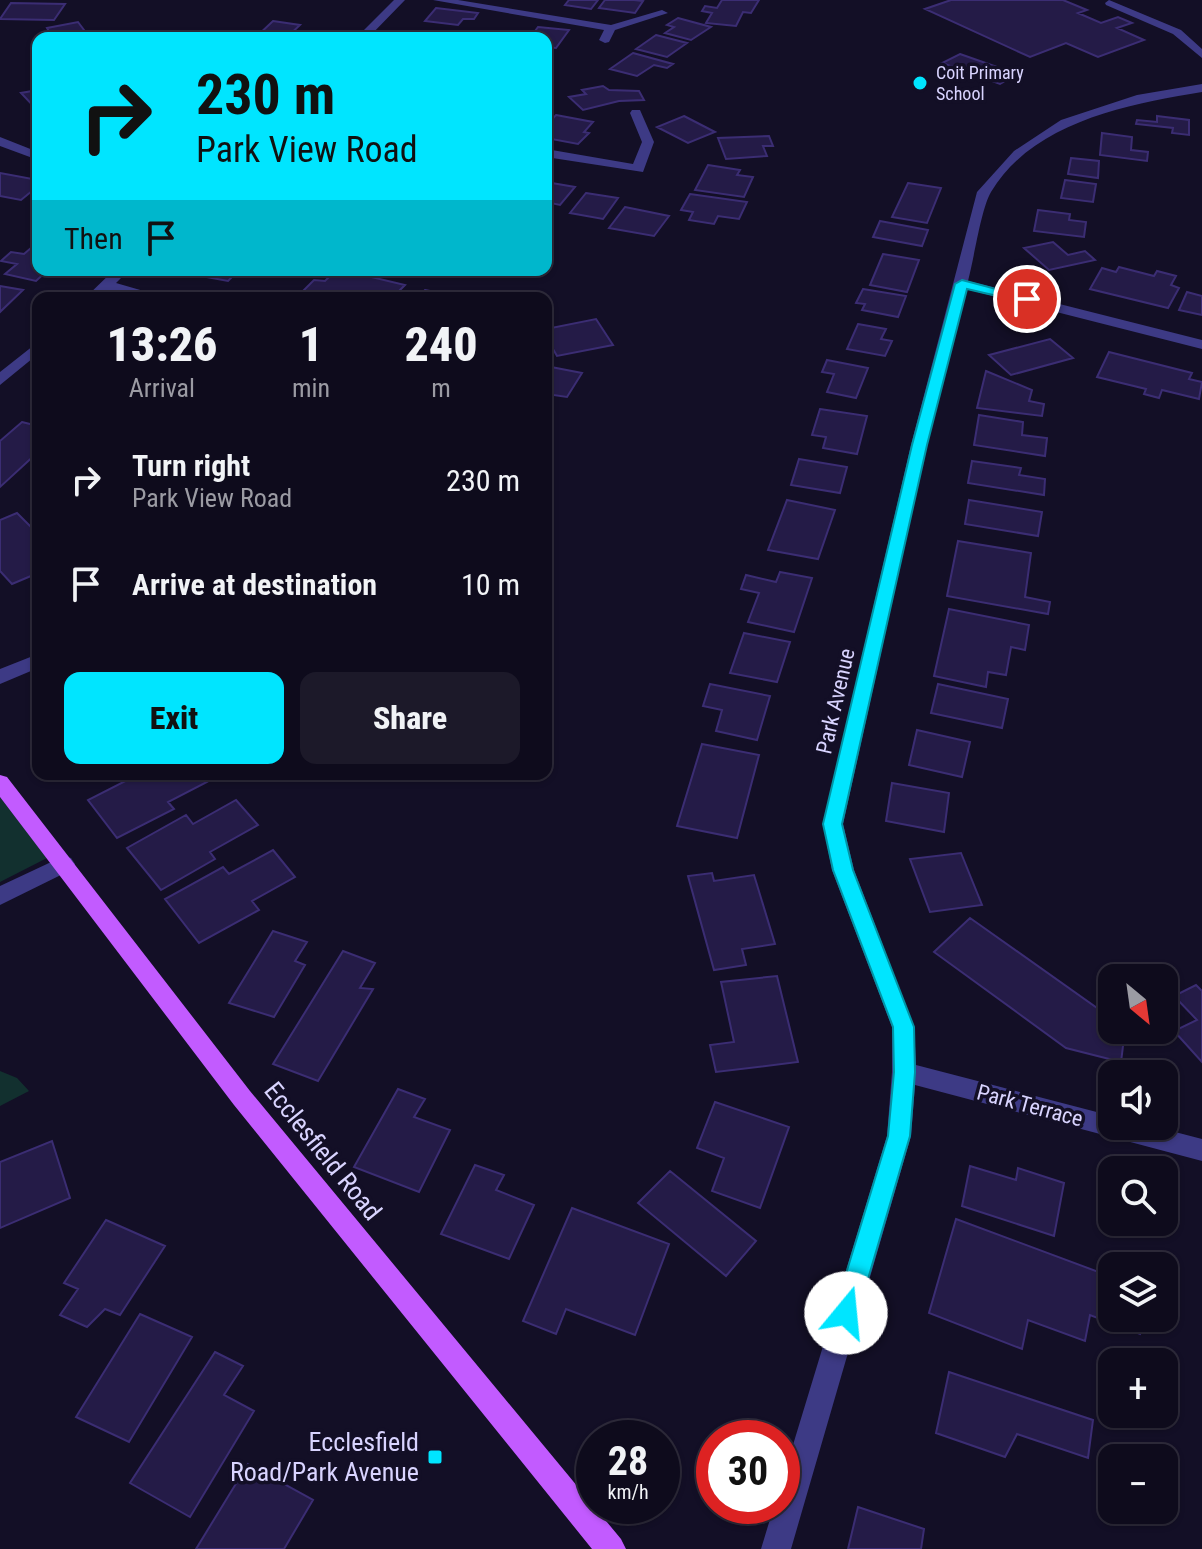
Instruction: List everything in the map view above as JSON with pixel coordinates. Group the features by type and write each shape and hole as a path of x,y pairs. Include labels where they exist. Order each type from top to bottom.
{"main road":[{"name":"Ecclesfield Road","path":"0,782 242,1098 611,1549"}],"street":[{"path":"368,32 400,0"},
{"path":"438,0 608,34 662,13"},
{"path":"1110,3 1177,32 1202,55"},
{"name":"Park Avenue","path":"776,1549 899,1136 904,1072 903,1027 843,870 833,824 919,445 984,192 1018,154 1065,123 1141,98 1202,88"},
{"path":"552,154 638,169 648,142 636,113"},
{"path":"0,141 32,154"},
{"path":"98,292 116,276"},
{"path":"962,284 1202,345"},
{"path":"106,285 136,292"},
{"path":"0,380 32,351"},
{"path":"0,677 32,663"},
{"path":"0,896 64,864"},
{"name":"Park Terrace","path":"904,1072 1202,1150"}],"green space":[{"path":"0,797 47,858 0,882"},
{"path":"0,1071 17,1078 29,1091 0,1106"}],"building":[{"path":"569,0 598,0 591,9 565,5"},
{"path":"605,0 643,1 635,13 599,8"},
{"path":"722,0 759,0 751,13 743,12 736,26 706,23 712,13 702,11 705,6 717,8"},
{"path":"951,0 1063,0 1087,10 1078,13 1101,23 1118,17 1132,23 1117,28 1144,40 1098,57 1066,43 1030,57 925,9"},
{"path":"11,3 65,4 54,20 0,19"},
{"path":"436,8 478,13 474,19 463,19 458,25 425,21"},
{"path":"678,18 711,27 691,40 665,33 674,27 667,25"},
{"path":"273,21 300,25 292,32 261,32"},
{"path":"78,22 86,32 49,32 47,28"},
{"path":"538,27 569,30 556,48 552,48 552,32 534,32"},
{"path":"656,35 687,43 667,57 636,49"},
{"path":"633,53 673,64 667,68 654,65 637,76 610,69"},
{"path":"960,54 1017,74 1000,84 942,63"},
{"path":"603,86 609,90 639,91 644,100 619,101 583,110 569,97 586,94 582,90"},
{"path":"32,91 32,105 21,93"},
{"path":"556,115 593,122 584,132 589,133 578,144 552,139 552,119"},
{"path":"684,116 715,132 688,143 657,127"},
{"path":"1157,116 1189,120 1189,135 1172,133 1173,128 1136,124 1137,120 1157,122"},
{"path":"1102,133 1132,137 1131,150 1148,152 1147,161 1100,155"},
{"path":"769,136 773,146 763,146 767,156 726,159 718,138"},
{"path":"1071,158 1099,161 1098,178 1068,174"},
{"path":"708,165 740,170 737,175 753,177 744,197 695,190"},
{"path":"0,173 32,179 32,191 21,200 0,196"},
{"path":"1065,180 1096,184 1093,202 1061,198"},
{"path":"552,183 575,187 560,205 552,203"},
{"path":"908,183 941,188 927,223 892,217"},
{"path":"586,193 618,198 603,219 570,213"},
{"path":"690,194 747,202 739,219 718,216 714,224 689,220 693,212 681,210"},
{"path":"625,207 669,216 654,236 609,228"},
{"path":"1038,210 1070,214 1069,220 1086,222 1084,237 1034,231"},
{"path":"880,221 928,230 922,246 873,237"},
{"path":"1053,242 1068,255 1085,251 1095,260 1049,270 1024,248"},
{"path":"32,247 32,276 41,276 36,281 5,274 17,264 1,261 11,252 24,254"},
{"path":"883,254 919,260 907,292 870,285"},
{"path":"1119,267 1154,276 1157,271 1176,276 1171,285 1179,288 1168,308 1090,289 1102,268 1116,272"},
{"path":"201,276 233,276 228,281"},
{"path":"330,276 367,276 405,285 398,292 302,292 314,280 325,281"},
{"path":"0,286 23,290 0,312"},
{"path":"863,289 906,296 898,317 862,310 865,304 856,303"},
{"path":"1187,292 1202,296 1202,315 1179,310"},
{"path":"596,319 613,345 557,356 552,347 552,328"},
{"path":"858,324 886,329 881,339 892,341 885,356 847,349"},
{"path":"1050,339 1073,358 1011,375 989,355"},
{"path":"1109,352 1192,373 1189,379 1202,382 1199,399 1162,390 1159,398 1144,394 1146,389 1097,377"},
{"path":"827,360 868,368 856,398 827,392 834,374 822,372"},
{"path":"552,367 582,373 567,397 552,395"},
{"path":"986,371 1032,390 1029,401 1044,404 1042,416 977,408"},
{"path":"820,409 867,416 857,454 823,448 826,437 812,435"},
{"path":"979,415 1023,422 1022,435 1047,438 1045,456 974,445"},
{"path":"22,422 32,424 32,458 0,487 0,441"},
{"path":"799,459 847,467 840,493 791,485"},
{"path":"972,461 1021,468 1019,475 1045,479 1044,495 968,483"},
{"path":"787,500 835,510 818,559 768,550"},
{"path":"969,500 1042,512 1038,536 965,524"},
{"path":"17,513 32,528 32,576 12,584 0,571 0,520"},
{"path":"958,541 1031,553 1025,597 1050,602 1048,614 947,596"},
{"path":"780,572 812,578 794,632 748,622 759,593 741,589 746,575 776,582"},
{"path":"949,609 1029,625 1025,650 1011,647 1006,675 988,672 986,687 934,676"},
{"path":"744,633 790,642 777,682 730,673"},
{"path":"710,684 770,696 757,740 716,731 722,710 703,706"},
{"path":"938,684 1008,699 1002,728 931,713"},
{"path":"917,730 970,742 962,777 909,765"},
{"path":"702,744 759,755 737,838 677,826"},
{"path":"127,780 207,782 168,802 174,809 117,838 88,800"},
{"path":"892,783 949,793 944,832 886,821"},
{"path":"236,800 258,825 210,852 215,859 161,890 127,848 186,815 193,824"},
{"path":"273,850 295,877 252,901 259,910 199,943 165,899 223,867 229,874"},
{"path":"961,853 982,905 930,912 910,859"},
{"path":"712,873 714,881 754,875 775,944 742,949 746,965 714,970 688,876"},
{"path":"970,918 1098,1009 1098,1044 1123,1044 1121,1060 1066,1048 934,952"},
{"path":"273,931 307,942 295,961 305,965 274,1017 229,1003"},
{"path":"343,951 375,963 360,988 373,989 318,1081 273,1064"},
{"path":"777,976 798,1062 716,1072 710,1045 734,1042 721,982"},
{"path":"1196,985 1202,991 1202,1062 1178,1035 1178,1029 1197,1020 1178,1000 1178,994"},
{"path":"398,1089 425,1099 414,1117 450,1130 419,1192 354,1167"},
{"path":"715,1102 789,1127 760,1208 712,1191 724,1158 697,1148"},
{"path":"52,1141 70,1198 0,1228 0,1162"},
{"path":"475,1165 504,1175 496,1190 534,1205 509,1259 441,1234"},
{"path":"970,1166 1016,1180 1018,1168 1064,1183 1054,1236 962,1206"},
{"path":"670,1171 756,1241 726,1276 638,1203"},
{"path":"572,1208 669,1244 635,1335 566,1309 556,1334 523,1321"},
{"path":"956,1219 1098,1272 1098,1318 1090,1315 1085,1341 1028,1320 1022,1349 929,1313"},
{"path":"106,1220 165,1246 120,1315 105,1309 87,1327 60,1315 78,1289 64,1283"},
{"path":"140,1314 192,1337 129,1442 76,1417"},
{"path":"215,1352 243,1366 224,1395 254,1411 190,1517 130,1483"},
{"path":"949,1372 1093,1420 1088,1458 1017,1434 1005,1457 936,1433"},
{"path":"248,1464 313,1500 284,1549 196,1549"},
{"path":"858,1507 924,1529 921,1549 848,1549"}],"place":[{"name":"Coit Primary School","path":"920,83"},
{"name":"Ecclesfield Road/Park Avenue","path":"435,1457"}],"route":[{"path":"846,1313 899,1136 904,1072 903,1027 843,870 833,824 840,783 919,445 962,284 1027,299"}]}
